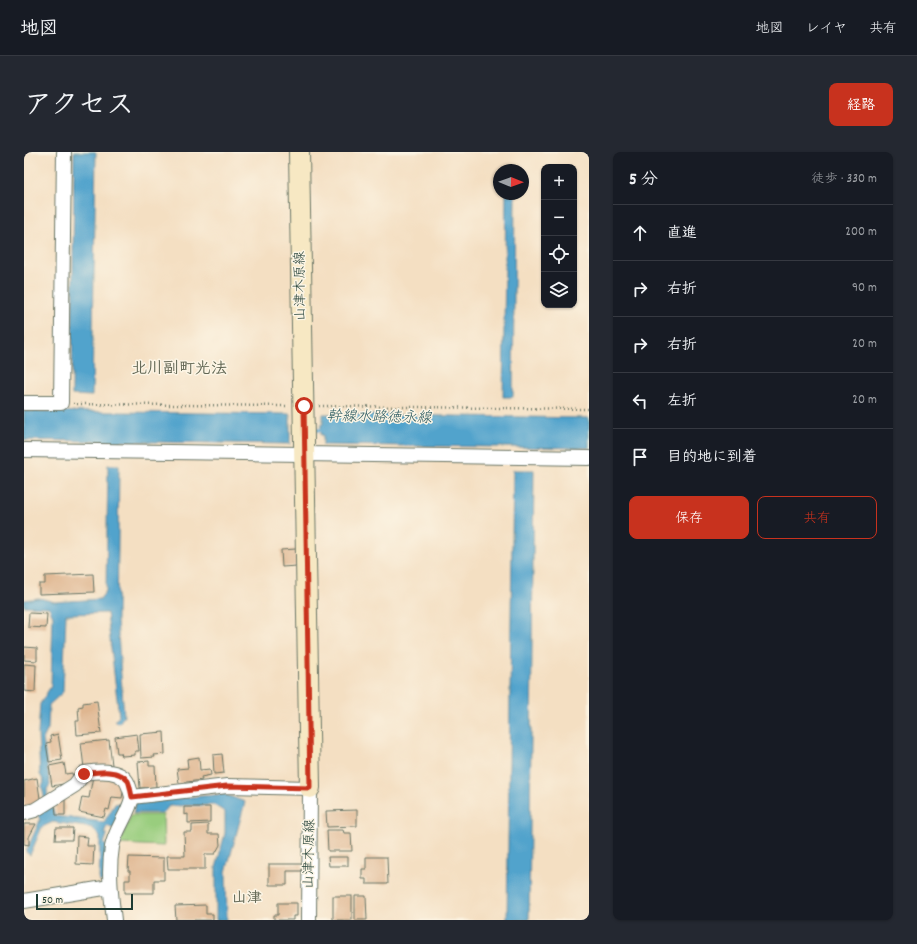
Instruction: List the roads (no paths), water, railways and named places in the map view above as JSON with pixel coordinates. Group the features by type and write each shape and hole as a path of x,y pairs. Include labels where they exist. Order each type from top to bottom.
{"street":[{"path":"24,403 61,403 64,152"},
{"name":"山津木原線","path":"299,152 310,788 309,920"},
{"path":"24,450 304,430 589,458"},
{"path":"24,812 35,810 75,785 84,774 100,771 117,773 128,781 132,797 112,846 110,887 114,920"},
{"path":"132,797 227,786 310,788"},
{"path":"24,901 110,887"}],"water":[{"path":"74,152 96,152 92,396 72,395"},
{"path":"506,200 515,200 513,397 503,397"},
{"path":"24,411 290,414 290,444 24,440"},
{"path":"323,414 589,418 589,448 323,445 321,424 323,424"},
{"path":"108,465 119,465 117,620 124,716 119,723 115,721 119,716 107,613 66,614 63,692 49,705 48,729 43,739 50,785 47,789 48,799 45,801 42,787 44,782 40,774 38,734 40,704 51,686 53,616 49,607 24,606 24,600 39,598 55,602 100,599 106,591"},
{"path":"513,470 534,470 529,920 507,920"},
{"path":"224,794 245,802 226,872 227,920 216,920 216,868 225,833 225,812 214,805 169,806 163,813 133,813 136,802"},
{"path":"125,801 114,829 107,826 104,833 107,835 104,844 107,846 104,880 99,882 100,837 92,828 53,822 42,827 30,855 26,852 40,820 37,813 51,804 55,816 104,822 115,804"}],"waterway":[{"name":"幹線水路徳永線","path":"309,430 325,430"}],"district":[{"name":"北川副町光法","path":"179,369"},
{"name":"山津","path":"247,899"}]}
